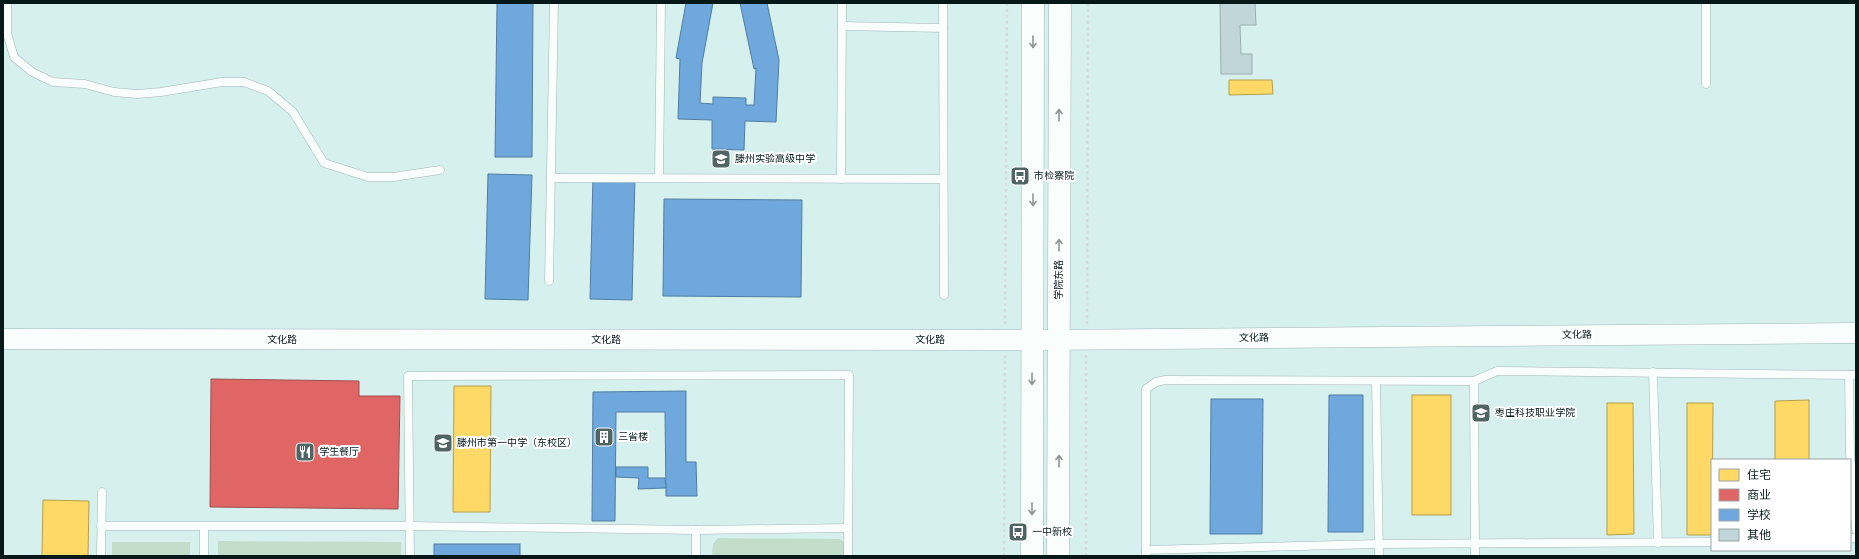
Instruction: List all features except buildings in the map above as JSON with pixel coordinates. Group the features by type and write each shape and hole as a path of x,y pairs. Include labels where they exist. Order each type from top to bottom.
{"main road":[{"path":"1032,556 1033,3"},
{"name":"学院东路","path":"1058,556 1060,3"}],"street":[{"name":"文化路","path":"3,339 1086,340 1856,333"}],"lane":[{"path":"7,3 7,33 14,57 32,72 53,82 85,84 114,92 137,94 222,82 244,82 268,91 293,112 324,163 368,177 393,177 440,170"},
{"path":"549,281 554,3"},
{"path":"659,178 661,3"},
{"path":"841,179 842,3"},
{"path":"943,3 944,296"},
{"path":"1706,3 1706,84"},
{"path":"842,26 942,28"},
{"path":"551,178 943,179"},
{"path":"1711,542 1378,544 1146,553 1146,389 1156,382 1165,380 1474,381 1496,371 1852,375 1850,459"},
{"path":"1653,372 1658,543"},
{"path":"410,556 408,376 848,375 848,556"},
{"path":"1376,381 1379,556"},
{"path":"1474,381 1475,556"},
{"path":"1851,466 1856,530"},
{"path":"101,556 102,492"},
{"path":"101,526 410,526 696,530 848,528"},
{"path":"204,527 204,556"},
{"path":"696,530 696,556"}],"path":[{"path":"1004,556 1007,3"},
{"path":"1086,556 1088,3"}],"green space":[{"path":"718,538 839,539 844,542 844,556 712,556 713,544"},
{"path":"218,541 401,542 401,556 218,556"},
{"path":"112,542 190,542 190,556 112,556"}],"place":[{"name":"滕州实验高级中学","path":"721,159"},
{"name":"市检察院","path":"1020,176"},
{"name":"枣庄科技职业学院","path":"1481,413"},
{"name":"三省楼","path":"604,437"},
{"name":"滕州市第一中学（东校区）","path":"443,443"},
{"name":"学生餐厅","path":"305,452"},
{"name":"一中新校","path":"1018,532"}]}
